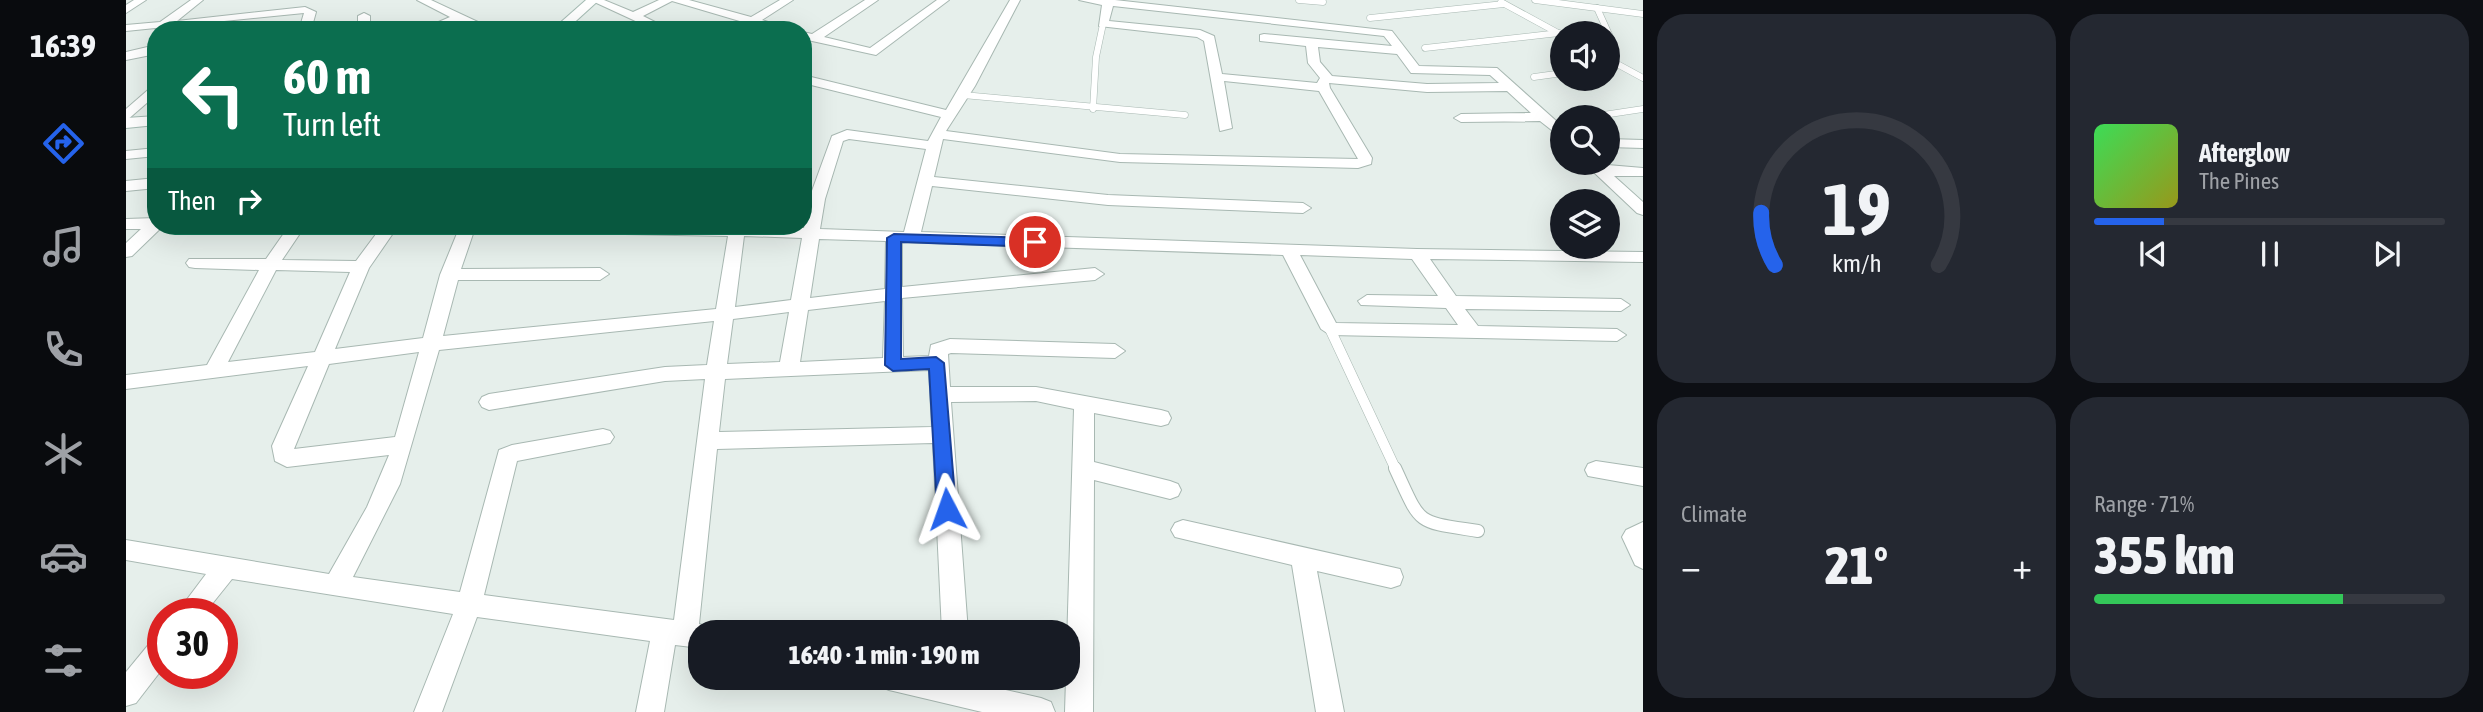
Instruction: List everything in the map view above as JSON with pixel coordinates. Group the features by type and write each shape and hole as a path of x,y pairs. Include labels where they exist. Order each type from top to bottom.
{"street":[{"path":"126,10 141,0"},
{"path":"168,21 198,0"},
{"path":"230,16 251,0"},
{"path":"422,0 468,21"},
{"path":"569,21 594,0 645,21"},
{"path":"634,16 668,0"},
{"path":"677,0 756,21"},
{"path":"753,20 788,0"},
{"path":"812,34 873,0"},
{"path":"812,37 872,52 938,7 944,0"},
{"path":"893,365 894,295 903,238 925,181 936,140 1015,0"},
{"path":"1084,0 1385,32 1390,34 1415,70 1487,69 1512,87 1550,122"},
{"path":"1108,3 1103,24 1205,36 1210,39 1225,128"},
{"path":"210,21 230,16 309,11 306,21"},
{"path":"364,16 364,21"},
{"path":"449,21 459,17"},
{"path":"126,28 147,27"},
{"path":"1265,38 1312,43 1427,88 1512,87"},
{"path":"812,195 837,139 843,135 936,140 1120,158 1363,163 1365,158 1314,63 1312,43"},
{"path":"1218,77 1326,84 1365,64 1401,51"},
{"path":"126,56 147,54"},
{"path":"812,81 948,115"},
{"path":"126,117 147,96"},
{"path":"1461,118 1545,117"},
{"path":"126,123 147,121"},
{"path":"1620,143 1643,144"},
{"path":"126,155 147,153"},
{"path":"1620,170 1643,172"},
{"path":"1606,175 1636,197 1643,210"},
{"path":"925,181 1108,200 1303,208"},
{"path":"126,186 147,184"},
{"path":"126,224 147,223"},
{"path":"126,252 147,232"},
{"path":"812,234 1417,254 1643,257"},
{"path":"213,372 271,264 291,235"},
{"path":"383,235 360,267 283,446 283,455 287,458 402,445"},
{"path":"335,586 380,505 402,445 449,275 464,235"},
{"path":"650,712 683,633 736,235"},
{"path":"789,369 810,235"},
{"path":"1289,250 1330,329 1617,335"},
{"path":"1417,254 1473,333"},
{"path":"195,263 360,267"},
{"path":"449,275 600,274"},
{"path":"126,382 322,360 431,344 799,306 991,282 1095,274"},
{"path":"1367,301 1621,305"},
{"path":"955,620 937,350 950,346 1115,351"},
{"path":"489,402 647,375 936,363"},
{"path":"939,395 1036,394 1161,418"},
{"path":"1079,712 1084,403"},
{"path":"707,441 941,435"},
{"path":"428,712 469,606 507,456 603,437"},
{"path":"1081,468 1170,490"},
{"path":"1596,470 1643,477"},
{"path":"1183,530 1391,577"},
{"path":"1643,532 1636,533 1634,537 1643,558"},
{"path":"126,550 469,606 683,633"},
{"path":"1302,556 1329,712"},
{"path":"202,598 227,567"},
{"path":"126,693 147,667"},
{"path":"974,690 1041,712"}],"lane":[{"path":"1299,0 1322,1 1325,13"},
{"path":"1497,0 1550,28"},
{"path":"1535,0 1643,14"},
{"path":"1370,18 1504,4"},
{"path":"1597,8 1603,21"},
{"path":"1093,109 1096,57 1103,24"},
{"path":"1425,48 1550,35"},
{"path":"1621,66 1643,78"},
{"path":"1628,70 1643,68"},
{"path":"1534,77 1550,75"},
{"path":"963,95 1185,116"},
{"path":"1620,112 1643,109"},
{"path":"1330,329 1418,517 1432,524 1478,531"}],"route":[{"path":"947,509 936,363 893,365 894,238 1035,242"}]}
